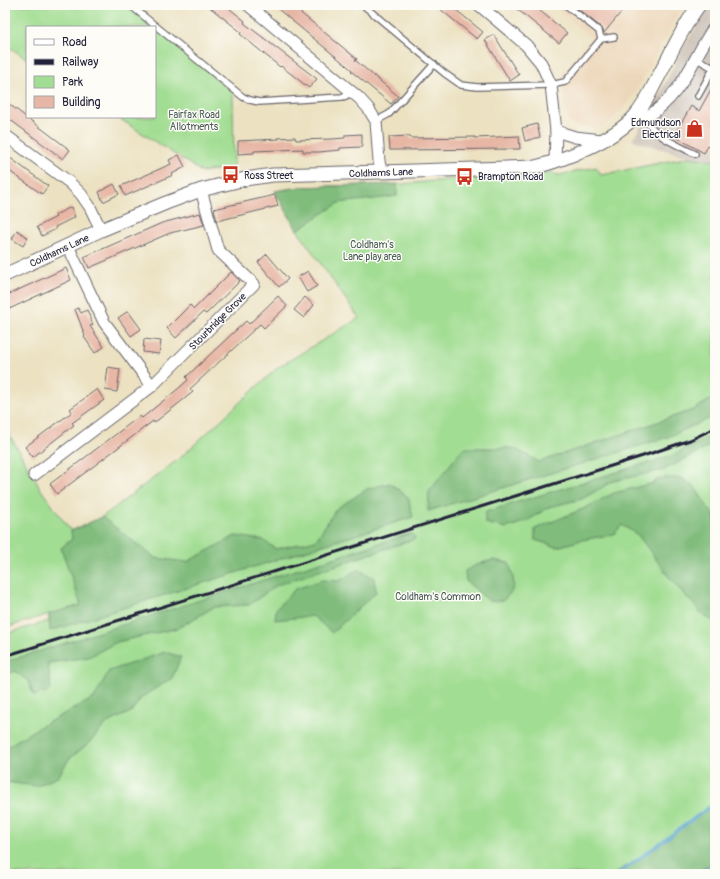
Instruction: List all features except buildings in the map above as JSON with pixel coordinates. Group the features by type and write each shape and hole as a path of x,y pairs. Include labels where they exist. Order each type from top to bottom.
{"street":[{"path":"248,5 352,91 368,108 376,121 381,172"},
{"path":"480,5 526,45 541,63 552,85 556,131 555,162"},
{"name":"Coldhams Lane","path":"5,275 101,230 201,190 245,179 273,175 535,167 555,162 602,140 640,117 648,96 686,25 699,5"},
{"path":"640,117 655,112 665,104 683,82 715,26"},
{"path":"556,131 574,137 602,140"},
{"path":"5,135 70,182 90,207 101,230"},
{"name":"Stourbridge Grove","path":"34,475 152,386 254,284 218,250 201,190"},
{"path":"68,246 104,322 152,386"}],"lane":[{"path":"130,5 156,26"},
{"path":"363,5 460,85 478,88 552,85 565,82 601,39 614,37"},
{"path":"566,5 599,31 601,39"},
{"path":"156,26 243,97 250,100 259,102 342,97 346,96 352,91"},
{"path":"697,59 714,67 698,96"},
{"path":"376,121 389,114 434,64"},
{"path":"640,117 659,135 695,154"}],"shaded area":[{"path":"555,5 685,5 674,20 637,90 622,110 605,126 594,129 576,126 568,121 561,76 591,38 555,7"},
{"path":"710,5 715,5 715,161 689,157 632,140 657,100 680,53"}],"green space":[{"path":"5,5 127,5 153,26 26,26 26,58 5,44"},
{"name":"Fairfax Road Allotments","path":"156,29 233,92 234,167 202,172 119,118 156,118"},
{"name":"Coldham's Common","path":"689,157 715,161 715,868 704,874 5,874 5,634 49,621 49,614 5,628 5,427 41,490 71,531 102,517 180,458 277,368 359,318 297,230 275,191 300,187 403,184 499,175 550,173 559,175 596,167 601,175"},
{"path":"397,184 397,196 339,203 297,230 275,191 300,187"},
{"path":"715,397 715,416 668,437 428,511 429,492 463,448 514,448 539,462 693,410"},
{"path":"715,434 715,443 664,470 613,481 582,499 549,507 527,521 506,528 485,523 485,512 673,455"},
{"path":"665,478 681,478 694,486 715,518 715,564 713,576 715,580 715,622 704,616 672,581 638,535 622,525 614,534 582,540 557,547 535,540 535,529 585,508 614,493 654,483 656,480"},
{"path":"390,483 408,497 413,517 50,631 49,614 81,605 61,548 72,539 71,531 102,517 155,558 187,562 235,536 263,540 276,549 316,540 336,509 367,489"},
{"path":"412,533 415,539 277,585 249,605 214,607 178,628 117,642 89,657 48,663 51,690 34,696 28,681 15,671 5,675 5,662"},
{"path":"493,560 509,563 514,584 511,592 502,601 489,601 466,581 465,571 478,564"},
{"path":"358,569 374,578 376,592 332,633 313,616 275,620 276,609 295,589 323,580 339,581"},
{"path":"165,652 181,657 172,678 142,697 131,712 107,723 89,743 69,759 58,777 37,786 5,782 5,764 8,746 34,730 94,698 109,671"},
{"path":"710,809 715,817 715,863 690,874 614,874 647,853 704,810"}],"waterway":[{"path":"618,874 715,803"},
{"path":"698,874 715,864"}],"railway":[{"path":"5,656 643,456 690,440 715,428"}],"place":[{"name":"Edmundson Electrical","path":"694,128"},
{"name":"Ross Street","path":"231,175"},
{"name":"Brampton Road","path":"465,176"}],"park label":[{"name":"Coldham's Lane play area","path":"372,250"}]}
